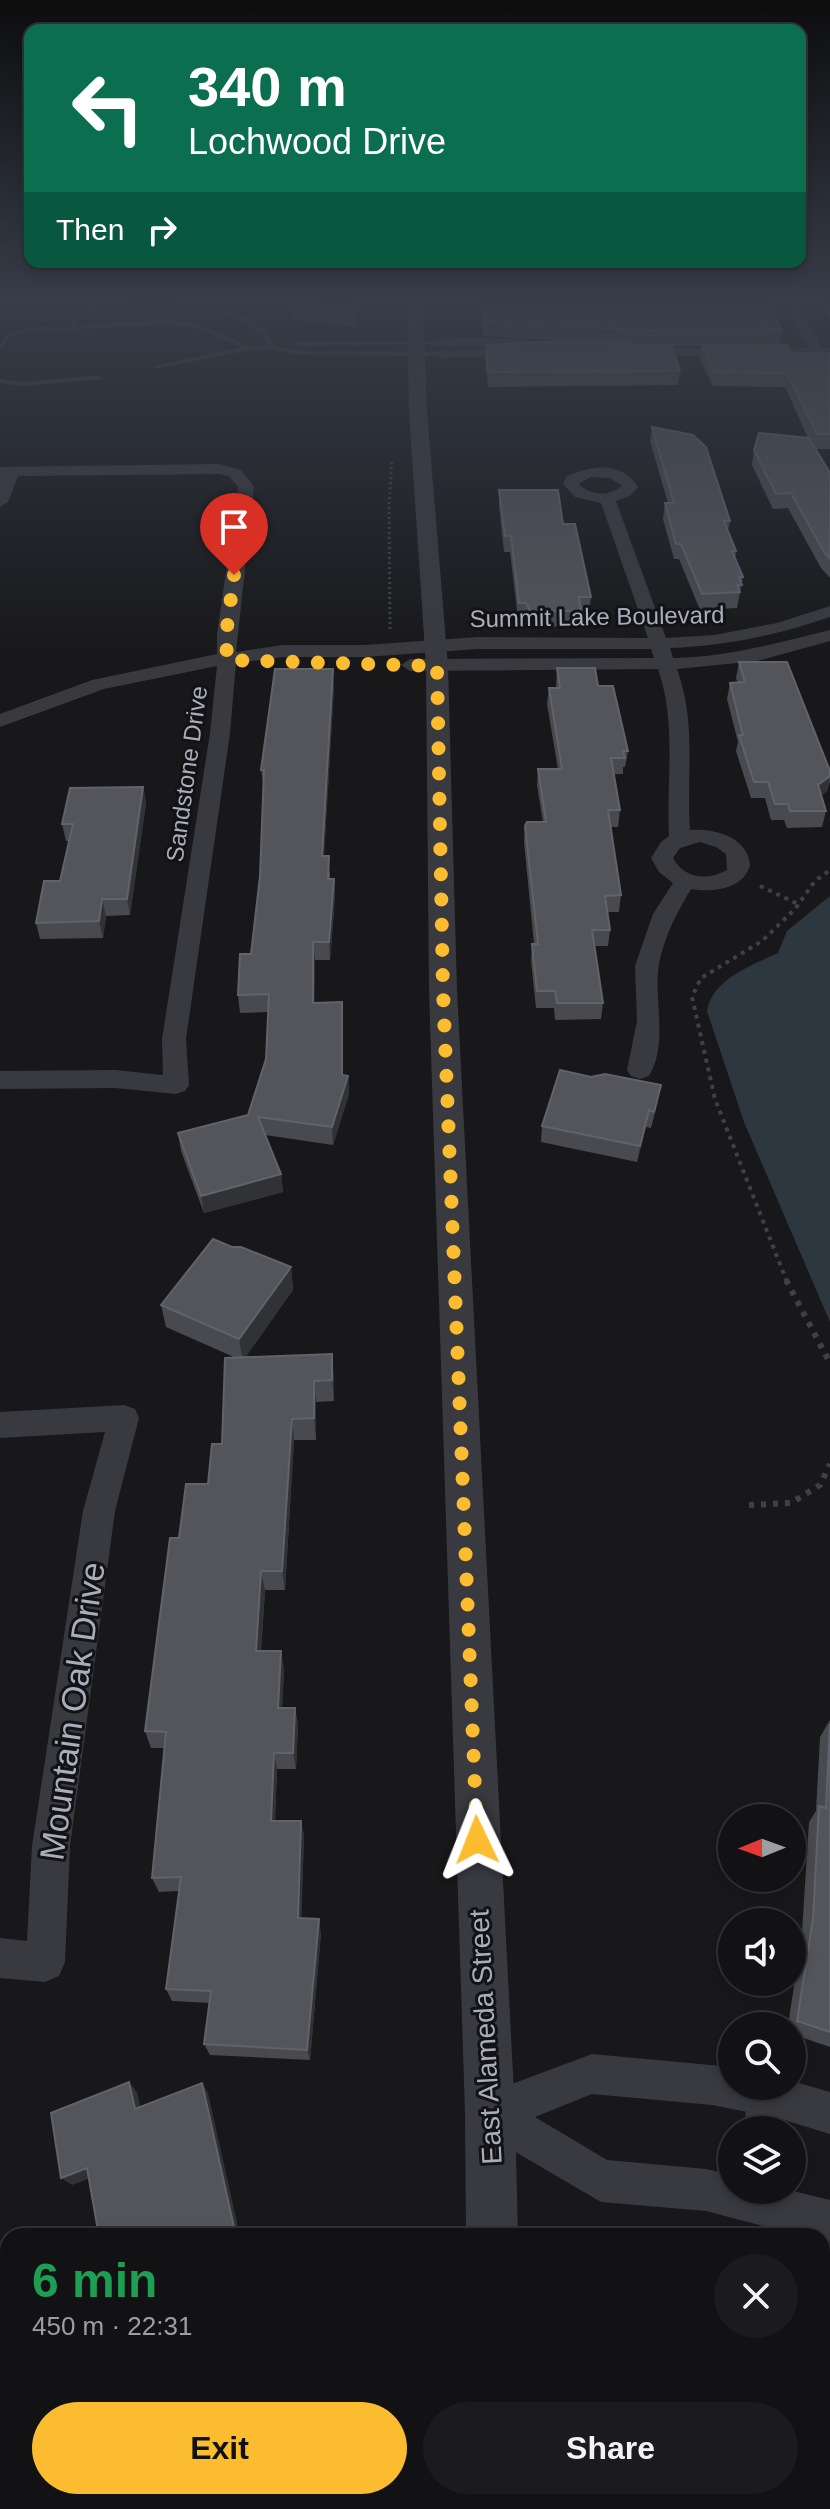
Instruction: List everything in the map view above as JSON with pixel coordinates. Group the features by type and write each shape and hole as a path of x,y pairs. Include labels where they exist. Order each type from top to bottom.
{"street":[{"name":"East Alameda Street","path":"426,421 423,656 443,990 490,2113 492,2228"},
{"name":"Sandstone Drive","path":"0,1080 115,1079 176,1085 174,1039 220,733 227,660 226,635 246,486 244,471 219,469 6,472"},
{"path":"0,502 6,472"},
{"path":"607,498 667,664 682,750 678,810 680,838"},
{"name":"Summit Lake Boulevard","path":"423,656 733,639 781,628 830,611"},
{"name":"Summit Lake Boulevard","path":"423,656 667,664 757,655 830,635"},
{"path":"0,721 128,675 227,660 423,656"},
{"path":"700,836 721,841 739,854 741,865 730,879 714,883 685,881 671,873 662,858 666,847 680,838 700,836"},
{"path":"640,1070 649,1021 647,966 664,914 685,881"},
{"name":"Mountain Oak Drive","path":"0,1425 124,1418 99,1511 51,1846 45,1962 0,1958"},
{"path":"490,2113 592,2074 712,2084 755,2111 830,2113"},
{"path":"490,2113 601,2181 718,2192"},
{"path":"777,2204 830,2222"}],"path":[{"path":"390,633 389,505 393,448"},
{"path":"830,870 807,887 798,904 753,948 706,971 694,987 692,997 715,1099 734,1153 786,1280 830,1363"},
{"path":"760,886 798,904"},
{"path":"749,1505 791,1503 820,1485 830,1464"}],"shaded area":[{"path":"830,896 830,1322 744,1122 707,1011 710,1000 725,982 745,968 778,953 787,931"}],"building":[{"path":"811,421 830,421 830,434 817,434"},
{"path":"652,427 693,435 706,447 730,521 724,521 743,577 739,577 742,585 737,585 740,592 702,594 681,544 676,544 665,503 674,503"},
{"path":"759,433 809,438 830,473 830,559 791,493 776,494 754,450"},
{"path":"499,490 558,490 563,524 575,524 591,597 579,597 581,611 530,611 526,603 519,603 511,536 505,536"},
{"path":"739,662 787,662 830,771 830,776 818,785 826,811 790,811 788,804 775,804 768,782 754,782 739,735 743,735 730,683 745,682"},
{"path":"557,668 595,668 598,686 613,686 628,751 623,751 625,758 611,758 620,810 608,810 621,895 605,896 610,930 592,930 603,1003 557,1003 555,991 537,991 532,944 538,944 525,826 527,822 546,822 538,769 562,769 549,688 560,688"},
{"path":"275,669 333,669 322,856 329,856 328,879 334,879 329,942 313,942 313,1003 342,1002 342,1075 348,1076 332,1127 258,1117 281,1174 201,1196 178,1133 248,1115 266,1059 269,994 238,995 240,954 251,954 260,876 264,770 261,770"},
{"path":"143,787 127,899 102,899 99,921 36,923 44,881 60,881 73,824 62,824 70,788"},
{"path":"560,1070 591,1077 605,1074 661,1085 654,1112 649,1110 640,1146 542,1126"},
{"path":"213,1239 291,1267 239,1339 161,1305"},
{"path":"332,1354 332,1380 314,1381 314,1418 292,1419 282,1571 261,1571 256,1651 281,1651 278,1708 295,1708 293,1753 274,1753 271,1821 301,1821 298,1918 319,1919 307,2050 204,2044 211,1991 166,1989 181,1877 152,1878 166,1732 145,1731 170,1538 179,1538 186,1484 208,1484 212,1444 222,1444 225,1358"},
{"path":"830,1724 830,2032 806,2024 806,2012 798,2012 801,1996 806,1996 819,1806 826,1808"},
{"path":"129,2082 135,2109 202,2083 234,2228 98,2228 87,2168 61,2178 51,2113"}],"route":[{"path":"234,575 226,635 227,660 437,666 443,990 477,1840"}]}
